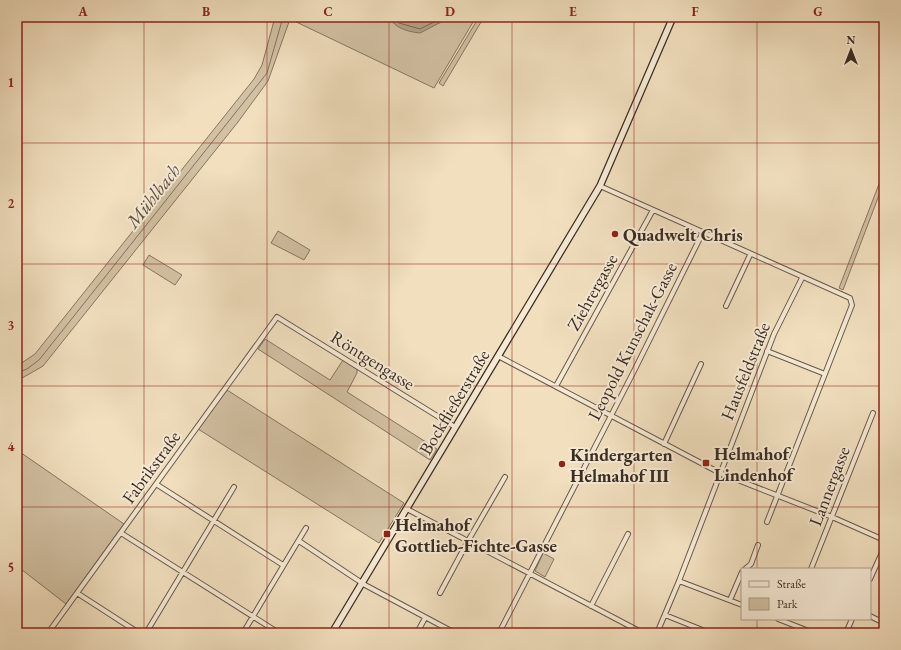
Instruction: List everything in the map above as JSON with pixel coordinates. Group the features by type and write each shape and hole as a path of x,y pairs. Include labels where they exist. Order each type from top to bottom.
{"main road":[{"name":"Bockfließerstraße","path":"332,633 600,186 673,17"}],"street":[{"path":"600,186 750,255 850,298 852,305 767,522"},
{"name":"Ziehrergasse","path":"556,386 653,210"},
{"name":"Leopold Kunschak-Gasse","path":"499,633 611,416 702,232"},
{"path":"726,306 750,255"},
{"name":"Hausfeldstraße","path":"657,633 679,581 768,351 802,278"},
{"name":"Röntgengasse","path":"277,317 455,427"},
{"name":"Fabrikstraße","path":"51,632 277,317"},
{"path":"768,351 825,374"},
{"path":"498,356 720,473 832,517 884,540"},
{"path":"664,444 701,364"},
{"name":"Lannergasse","path":"811,568 873,413"},
{"path":"440,593 505,477"},
{"path":"156,484 283,565"},
{"path":"146,633 234,487"},
{"path":"407,508 643,633"},
{"path":"243,633 306,528"},
{"path":"121,533 279,633"},
{"path":"591,606 628,534"},
{"path":"299,541 362,582 425,618 455,633"},
{"path":"746,568 751,564 758,545"},
{"path":"871,577 884,548"},
{"path":"730,600 741,574"},
{"path":"679,581 741,605"},
{"path":"77,594 139,633"},
{"path":"664,615 710,633"},
{"path":"871,616 884,623"},
{"path":"417,633 425,618"},
{"path":"781,620 814,633"},
{"path":"846,633 852,620"}],"green space":[{"path":"275,17 476,17 434,88 290,19 268,81 238,122 43,366 17,381 17,366 35,354 254,79 262,65"},
{"path":"479,17 484,17 443,86 439,83"},
{"path":"884,171 884,182 843,290 839,288"},
{"path":"278,231 310,250 304,260 271,243"},
{"path":"149,255 182,275 175,285 143,265"},
{"path":"265,339 330,380 343,360 357,369 357,373 347,392 437,449 430,460 258,349"},
{"path":"227,390 404,503 379,543 198,429"},
{"path":"17,450 124,524 66,604 17,566"},
{"path":"543,553 554,559 545,577 535,571"}],"water":[{"path":"389,17 442,17 443,21 420,33 411,32 398,27"}],"waterway":[{"name":"Mühlbach","path":"17,373 27,369 39,360 267,73 283,17"}],"place":[{"name":"Quadwelt Chris","path":"615,234"},
{"name":"Helmahof Lindenhof","path":"706,463"},
{"name":"Kindergarten Helmahof III","path":"562,464"},
{"name":"Helmahof Gottlieb-Fichte-Gasse","path":"387,534"}]}
